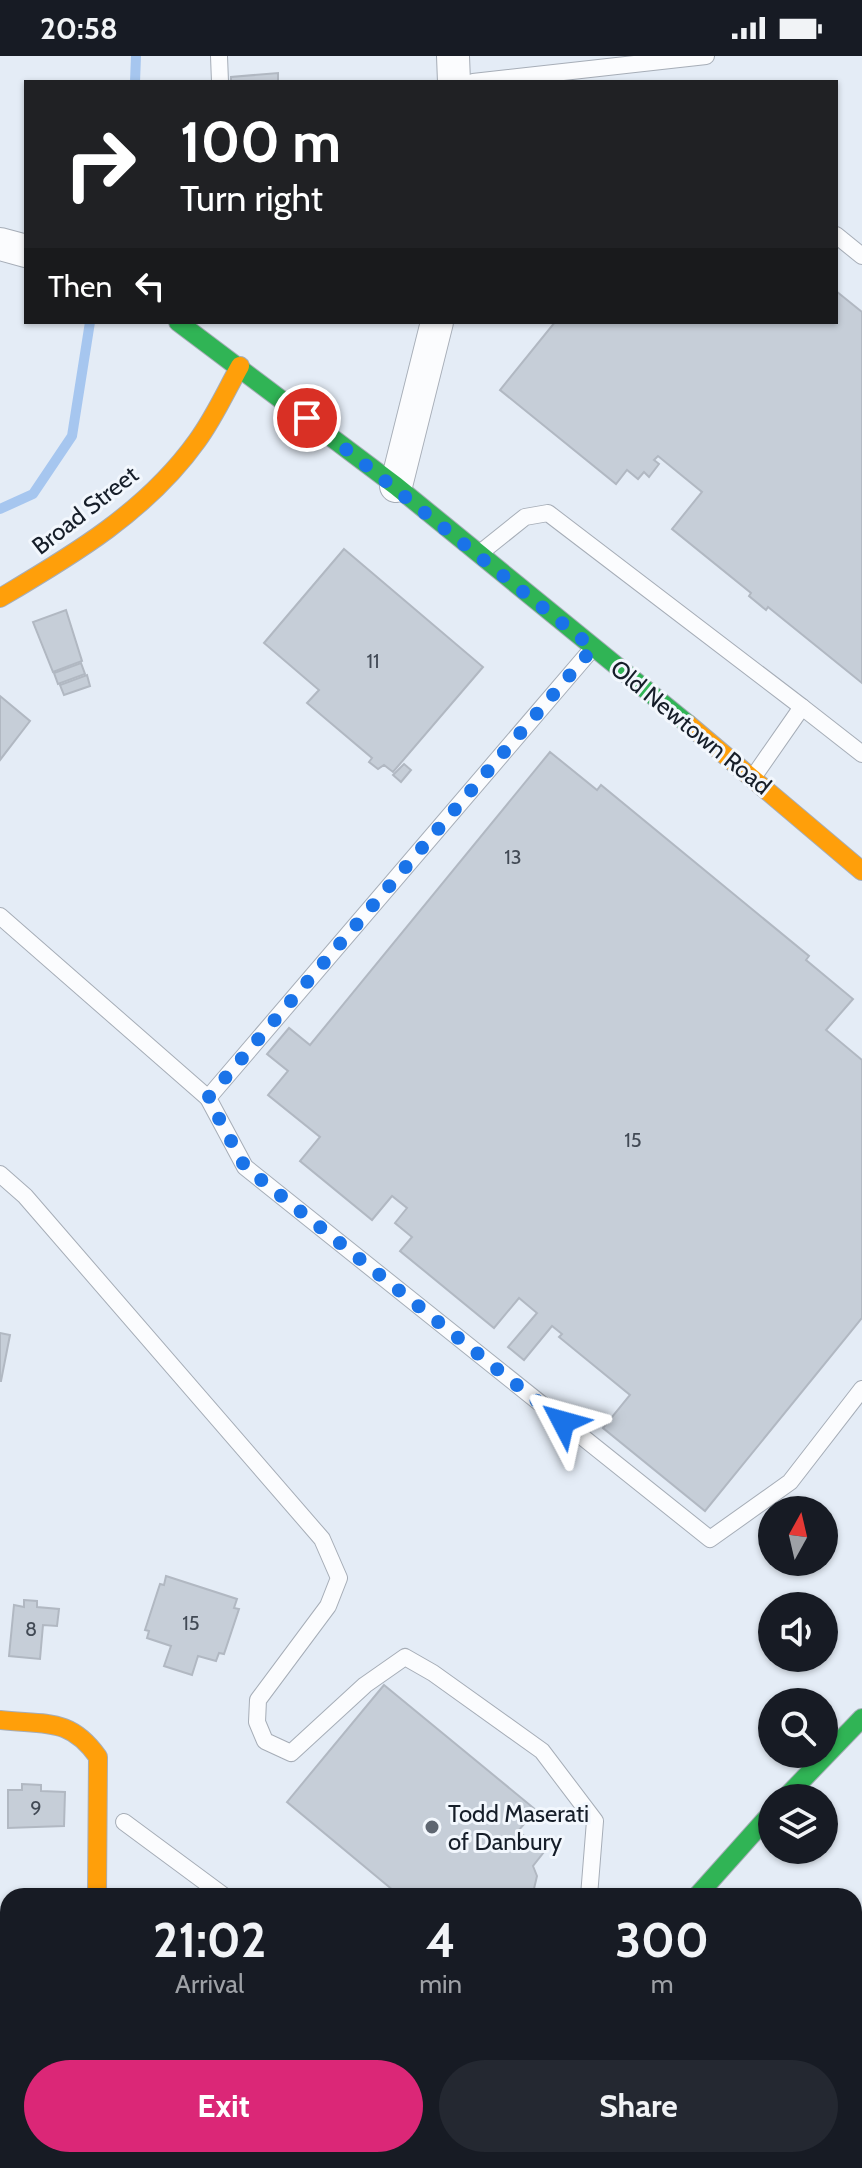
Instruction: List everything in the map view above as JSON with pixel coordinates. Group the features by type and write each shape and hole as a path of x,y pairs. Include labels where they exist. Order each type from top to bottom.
{"street":[{"path":"453,56 454,80"},
{"path":"0,244 24,250"},
{"path":"396,486 436,324"},
{"name":"Old Newtown Road","path":"182,325 396,486 753,777 862,871"},
{"name":"Broad Street","path":"0,598 74,555 142,502 196,442 240,366"},
{"path":"798,1784 862,1718"},
{"path":"0,1720 71,1728 87,1741 98,1757 97,1888"},
{"path":"704,1888 758,1828"}],"lane":[{"path":"219,56 220,80"},
{"path":"491,80 706,56"},
{"path":"838,237 862,256"},
{"path":"477,555 525,517 548,513 862,754"},
{"path":"208,1098 593,648"},
{"path":"753,777 802,707"},
{"path":"0,916 208,1098 245,1167 710,1539 790,1482 862,1389"},
{"path":"0,1174 25,1196 322,1539 339,1578 328,1606 258,1700 257,1722 265,1741 291,1753 365,1685 405,1657 433,1673 542,1751 595,1821 590,1888"},
{"path":"124,1822 213,1888"}],"building":[{"path":"278,73 278,80 231,80 231,77"},
{"path":"838,293 862,312 862,683 768,607 766,610 749,596 751,593 672,529 702,492 658,456 654,460 659,464 649,477 644,472 638,479 627,470 616,484 500,390 553,324 838,324"},
{"path":"344,549 483,667 393,772 384,765 378,769 369,762 372,758 307,703 319,690 264,643"},
{"path":"66,610 82,661 53,672 33,622"},
{"path":"81,663 85,674 58,684 54,673"},
{"path":"87,675 90,686 64,695 60,685"},
{"path":"0,696 30,721 0,760"},
{"path":"550,752 597,790 601,785 809,956 806,960 853,999 826,1030 862,1060 862,1318 705,1511 603,1428 630,1395 559,1337 562,1334 552,1326 524,1360 508,1347 537,1313 519,1298 494,1328 400,1251 412,1237 395,1223 407,1208 392,1196 372,1220 300,1161 320,1137 268,1095 288,1071 267,1054 289,1028 310,1045"},
{"path":"404,764 411,770 401,782 393,775"},
{"path":"0,1333 10,1335 1,1381 0,1381"},
{"path":"166,1576 237,1599 234,1608 239,1609 224,1654 219,1653 216,1661 198,1656 192,1675 164,1666 171,1646 147,1638 149,1631 145,1630 160,1584 164,1585"},
{"path":"24,1600 37,1601 37,1607 59,1609 57,1626 43,1625 40,1659 9,1656 14,1605 24,1607"},
{"path":"384,1685 536,1810 518,1831 544,1852 533,1866 537,1876 534,1888 390,1888 287,1802"},
{"path":"22,1784 41,1785 41,1791 65,1792 64,1826 8,1828 8,1790 22,1790"}],"waterway":[{"path":"135,80 136,56"},
{"path":"0,509 33,494 72,436 90,324"}],"traffic: fast":[{"path":"181,324 396,486 688,724"},
{"path":"798,1784 862,1718"},
{"path":"704,1888 758,1828"}],"traffic: slow":[{"path":"0,598 107,530 155,489 203,432 240,366"},
{"path":"688,724 862,871"},
{"path":"0,1720 43,1723 67,1729 88,1744 98,1757 97,1888"}],"place":[{"name":"Todd Maserati of Danbury","path":"432,1827"}],"route":[{"path":"307,418 396,486 593,648 387,885 208,1098 245,1167 563,1422"}]}
